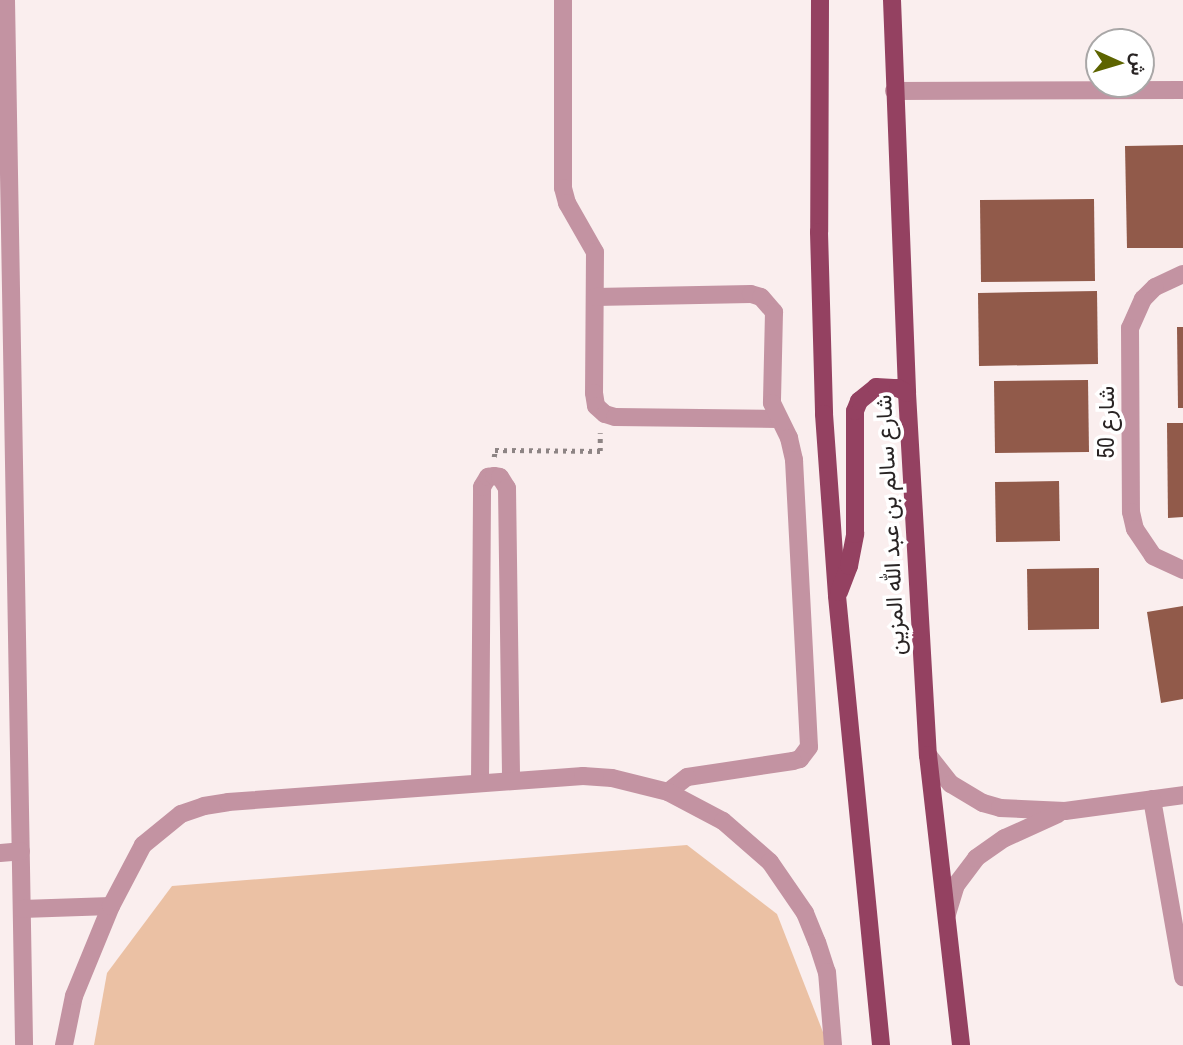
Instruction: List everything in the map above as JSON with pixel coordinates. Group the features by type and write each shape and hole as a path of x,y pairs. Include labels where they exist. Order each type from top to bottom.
{"main road":[{"path":"820,0 821,324 837,596 881,1045"},
{"name":"شارع سالم بن عبد الله المزين","path":"892,0 907,393 928,755 961,1045"},
{"path":"837,596 849,566 855,534 855,411 859,401 876,387 898,388 907,393"}],"street":[{"path":"6,0 4,80 7,539 21,851 24,1045"},
{"path":"563,0 563,188 567,203 595,252 594,393 601,411 615,417 778,419"},
{"path":"894,91 1183,90"},
{"name":"شارع 50","path":"1183,274 1155,287 1135,312 1130,328 1133,520 1142,544 1153,556 1183,570"},
{"path":"595,297 751,294 761,297 774,312 772,394 778,419 789,438 794,460 809,747 800,759 793,761 687,776 668,792"},
{"path":"480,783 482,487 488,477 494,476 505,482 507,488 511,781"},
{"path":"928,755 951,784 983,803 1000,808 1065,811 1183,795"},
{"path":"64,1045 74,996 111,906 143,845 181,814 204,806 480,783 602,778 668,792 723,821 748,840 789,887 805,914 827,972 833,1045"},
{"path":"1153,799 1183,977"},
{"path":"946,918 956,885 976,858 1004,838 1065,811"},
{"path":"0,853 21,851"},
{"path":"22,909 111,906"}],"path":[{"path":"494,476 495,450 600,451 601,411"}],"shaded area":[{"path":"687,845 777,914 828,1045 94,1045 107,973 172,886"}],"building":[{"path":"1183,145 1183,248 1127,248 1125,146"},
{"path":"1094,199 1095,281 981,282 980,200"},
{"path":"1097,291 1098,364 979,366 978,293"},
{"path":"1177,327 1183,327 1183,408 1178,408"},
{"path":"1088,380 1089,452 995,453 994,381"},
{"path":"1167,423 1183,423 1183,517 1168,518"},
{"path":"1059,481 1060,541 996,542 995,482"},
{"path":"1099,568 1099,629 1028,630 1027,569"},
{"path":"1183,606 1183,699 1161,703 1147,612"}]}
